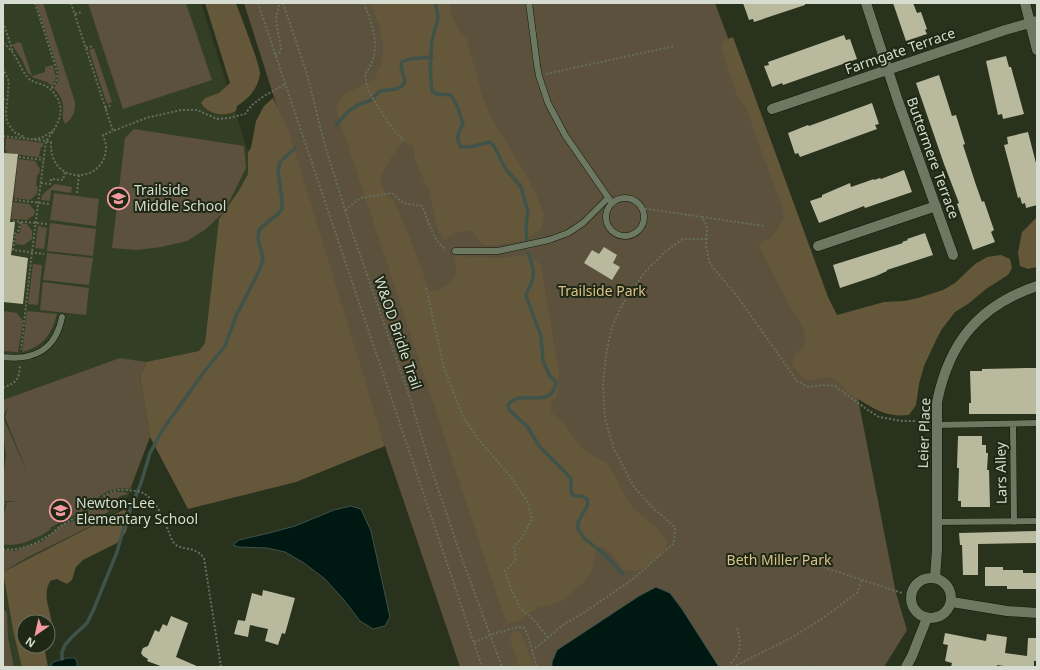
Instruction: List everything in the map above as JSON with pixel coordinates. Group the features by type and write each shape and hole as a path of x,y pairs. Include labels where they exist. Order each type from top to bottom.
{"street":[{"name":"Buttermere Terrace","path":"866,3 898,101 953,254"},
{"path":"1025,3 1034,22 1037,50"},
{"name":"Farmgate Terrace","path":"772,109 1005,30 1034,22"},
{"path":"818,246 936,206"},
{"name":"Leier Place","path":"935,578 937,522 936,424 937,402 942,380 949,360 960,342 973,326 1004,300 1037,286"},
{"path":"935,578 945,583 951,591 952,602 947,612 938,618 926,618 917,613 912,604 911,594 916,584 925,579 935,578"},
{"path":"952,602 1006,611 1037,613"},
{"path":"906,667 926,618"}],"lane":[{"path":"529,3 539,76 548,103 565,136 610,200"},
{"path":"455,251 498,251 548,240 568,233 583,223 610,200 628,198 634,200 641,208 643,214 643,220 637,231 626,236 614,232 610,228 607,223 606,216 610,200"},
{"path":"3,357 20,358 35,356 44,350 53,341 60,329 62,317"},
{"name":"Lars Alley","path":"936,424 1037,423"},
{"name":"Lars Alley","path":"1013,424 1014,522"},
{"name":"Lars Alley","path":"937,522 1037,522"}],"path":[{"path":"35,3 58,74 56,82 51,89"},
{"path":"71,3 113,131"},
{"path":"258,3 482,667"},
{"path":"275,55 280,52 281,48 276,16 282,3"},
{"name":"W&OD Bridle Trail","path":"282,3 307,74 324,142 345,210 409,396 431,468 461,556 502,667"},
{"path":"364,3 374,31 375,54 371,66 365,74 366,85 374,100 399,137 404,141"},
{"path":"75,14 82,12"},
{"path":"3,22 13,53"},
{"path":"3,43 13,53 29,79 51,89 59,100 60,112 59,120 46,141 25,315"},
{"path":"86,48 93,46"},
{"path":"539,76 674,46"},
{"path":"3,68 9,82 6,113 7,122 14,132 29,139 41,138 54,130"},
{"path":"3,136 51,142 53,160 60,168 71,175 89,174 98,168 104,157 106,147 103,135 146,118 181,110 197,110 217,119 245,114 252,105 264,96 285,85"},
{"path":"3,99 8,100"},
{"path":"105,108 112,105"},
{"path":"19,157 44,160"},
{"path":"41,183 50,184 51,179 63,180 65,172"},
{"path":"77,193 79,175"},
{"path":"345,210 360,198 392,193 403,203 422,206 433,235 446,250 455,251"},
{"path":"16,200 49,204"},
{"path":"641,208 765,226"},
{"path":"702,217 707,226 706,247 710,264 737,296 797,381 808,387 823,385 835,386 864,408 879,417 902,421 923,420 936,424"},
{"path":"13,221 47,224"},
{"path":"20,222 19,230 15,234 13,250 44,254"},
{"path":"532,651 564,624 582,614 633,579 674,543 674,527 654,509 634,487 613,447 605,418 603,384 606,354 612,327 622,305 645,272 666,251 683,239 706,239"},
{"path":"426,288 444,368 463,417 478,438 511,477 528,502 532,519 523,536 514,546 516,560 505,571 520,608 534,620 548,638"},
{"path":"3,549 16,550 42,540 62,525 83,514 100,501 105,495 113,491 123,490 142,493 154,503 165,521 172,540 176,545 194,550 200,553 204,558 221,667"},
{"path":"820,566 902,592"},
{"path":"733,667 791,638 823,618 857,593 862,579"},
{"path":"473,642 489,635 523,627 527,633 537,667"},
{"path":"729,667 732,660 739,652 740,637 737,628"}],"shaded area":[{"name":"Trailside Middle School","path":"3,3 201,3 248,152 248,174 238,192 219,219 205,343 199,351 146,362 140,378 150,437 129,494 122,508 114,515 3,572"},
{"path":"205,3 236,3 254,51 259,69 259,79 252,93 237,106 236,111 231,113 217,114 208,110 201,103 205,98 219,93 230,83"},
{"path":"371,3 449,3 451,13 457,26 467,40 483,98 491,117 524,171 544,215 542,228 525,240 496,245 483,245 471,231 456,232 445,240 437,228 429,191 414,159 415,148 404,141 390,159 380,180 386,193 394,201 416,253 429,291 436,291 452,281 456,273 455,256 499,258 528,255 541,265 559,373 557,397 551,403 551,412 564,424 578,443 589,454 607,463 633,508 656,527 668,542 661,555 643,569 635,571 624,570 607,549 600,546 595,555 592,571 584,582 562,601 539,607 516,622 508,623 504,616 336,110 339,100 347,93 375,79 382,61 382,39 379,24"},
{"path":"733,37 828,297 837,315 884,302 904,301 918,298 943,290 955,283 975,264 987,257 1001,255 1010,259 1012,268 1008,275 955,312 942,329 924,366 919,384 916,405 909,415 896,415 880,411 851,395 834,379 828,377 809,380 799,374 792,365 794,355 802,348 806,341 802,326 759,247 760,242 771,238 784,219 783,208 746,107 738,98 721,49 723,41"},
{"path":"273,98 289,132 385,446 296,482 188,509 150,437 140,378 146,362 199,351 205,343 219,219 238,192 248,174 248,152 251,148 256,121 264,106"},
{"path":"1037,217 1037,267 1028,269 1020,266 1018,253 1022,232"},
{"path":"125,509 129,520 126,532 117,543 83,560 76,567 72,580 67,584 57,579 50,581 47,588 47,602 50,614 16,614 16,643 3,572"},
{"path":"3,572 16,618 16,654 29,654 36,667 3,667"},
{"path":"514,631 520,632 534,667 519,667 510,639"},
{"path":"19,654 46,654 48,667 22,667"}],"green space":[{"path":"36,3 43,3 75,102 73,115 65,124 62,102 60,96 54,88 58,81 59,73"},
{"path":"88,3 186,3 212,80 123,109"},
{"name":"Trailside Park","path":"244,3 715,3 855,383 896,593 907,630 884,667 460,667 385,446"},
{"path":"18,42 21,43 32,76 45,72 45,67 53,65 56,77 52,86 47,82 34,78 28,73 21,58 12,45"},
{"path":"94,48 112,102 107,104 89,50"},
{"path":"134,129 244,146 246,168 224,212 206,229 187,241 161,247 137,250 112,248 125,138"},
{"path":"6,138 43,143 39,156 42,158 6,153"},
{"path":"18,159 35,161 40,169 39,174 37,175 37,194 30,200 14,198"},
{"path":"55,184 72,187 71,193 51,190 50,201 41,200 42,195"},
{"path":"54,193 99,199 96,226 50,220"},
{"path":"13,202 29,204 35,211 34,215 27,220 11,219"},
{"path":"21,223 27,224 32,231 32,239 24,245 15,244 16,234 20,233"},
{"path":"50,223 96,229 93,256 47,251"},
{"path":"38,226 47,228 44,249 35,248"},
{"path":"47,253 93,258 89,285 43,280"},
{"path":"33,264 42,265 38,305 28,304"},
{"path":"43,282 89,288 86,315 40,310"},
{"path":"3,311 17,313 23,321 18,352 3,351"},
{"path":"27,311 57,314 46,339 30,350 22,352"},
{"name":"Newton-Lee Elementary School","path":"120,358 146,362 140,378 150,437 130,489 113,489 108,491 79,513 65,519 34,539 15,545 3,544 3,517 7,502 18,501 6,501 3,513 3,479 6,455 3,433 3,417 29,477 5,417 8,407 3,416 3,400"},
{"path":"113,492 124,492 129,494 120,496 116,500 113,507 93,525 26,558 3,572 3,550 15,551 43,541 62,525 74,521 96,506 105,496"},
{"path":"3,608 7,613 8,638 14,667 3,667"}],"water":[{"path":"351,506 361,509 371,531 390,617 385,626 373,629 360,621 325,579 304,563 285,552 267,548 238,547 233,545 239,540 295,526 334,510"},
{"path":"656,587 670,593 719,667 552,667 552,662 557,650 639,596"},
{"path":"67,658 75,658 77,667 50,667 53,662"}],"building":[{"path":"743,3 805,3 805,5 754,22 753,19 749,20"},
{"path":"893,3 913,3 917,13 921,12 927,29 925,30 927,34 906,41"},
{"path":"844,35 846,40 850,39 857,59 783,85 782,83 772,87 764,66 769,65 768,62"},
{"path":"1006,56 1009,67 1011,67 1024,114 1003,119 1002,114 998,115 986,61"},
{"path":"939,75 952,116 956,115 965,144 963,145 976,185 982,202 984,201 994,230 991,232 995,242 973,250 957,204 959,203 916,83"},
{"path":"872,103 879,124 875,125 877,129 800,157 798,153 795,154 788,133"},
{"path":"1028,132 1037,167 1037,205 1026,208 1025,203 1022,204 1020,197 1018,198 1004,145 1008,144 1007,137"},
{"path":"3,153 18,154 10,222 15,222 11,255 28,258 23,304 3,302"},
{"path":"904,170 912,192 865,208 864,206 819,223 810,201 822,197 822,195 850,183 851,187 874,179 881,179"},
{"path":"925,233 933,255 887,270 876,276 840,288 833,265 903,243 902,242 908,240 907,239"},
{"path":"604,247 617,255 613,263 620,267 612,280 584,263 592,250 599,254"},
{"path":"1037,368 1037,414 969,414 969,403 971,403 970,371 982,371 982,369"},
{"path":"958,436 982,436 982,445 986,445 986,453 988,453 987,470 989,470 990,507 961,507 961,501 958,501"},
{"path":"1037,531 1037,543 978,544 978,575 963,575 962,545 960,545 959,533"},
{"path":"985,567 1003,567 1003,570 1023,570 1023,573 1037,573 1037,589 1007,589 1007,586 985,586"},
{"path":"263,590 295,598 285,634 282,633 278,645 265,641 268,629 250,625 248,637 234,634 238,620 245,621 252,593 262,596"},
{"path":"171,616 188,623 176,657 199,667 163,667 147,661 148,659 141,653 143,648 148,646 155,630 159,632 163,624 167,626"},
{"path":"945,633 986,641 987,634 1007,637 1005,653 1027,656 1028,638 1037,638 1037,661 1034,661 1034,667 1010,667 997,665 997,667 951,667 952,663 945,661 948,645 943,644"}],"waterway":[{"path":"435,3 438,19 431,48 432,91 436,94 451,95 457,105 463,124 458,136 458,141 461,147 469,147 490,142 494,146 505,168 521,187 528,211 526,226 527,240"},
{"path":"336,125 349,111 358,105 371,100 380,91 397,89 403,85 405,81 401,67 402,62 409,59 432,57"},
{"path":"62,659 62,652 65,645 87,623 93,611 117,552 125,523 141,483 150,453 163,429 204,372 225,346 236,316 260,269 263,258 258,239 259,230 282,209 278,171 280,162 295,148"},
{"path":"528,253 533,268 533,276 526,296 541,336 543,361 550,376 556,382 553,391 549,396 542,398 520,398 514,400 508,405 509,410 527,426 539,446 571,478 571,492 574,496 581,496 587,499 588,504 578,522 578,529 585,539 604,554 623,574"}],"place":[{"name":"Trailside Middle School","path":"119,198"},
{"name":"Newton-Lee Elementary School","path":"60,511"}],"park label":[{"name":"Beth Miller Park","path":"779,560"}]}
